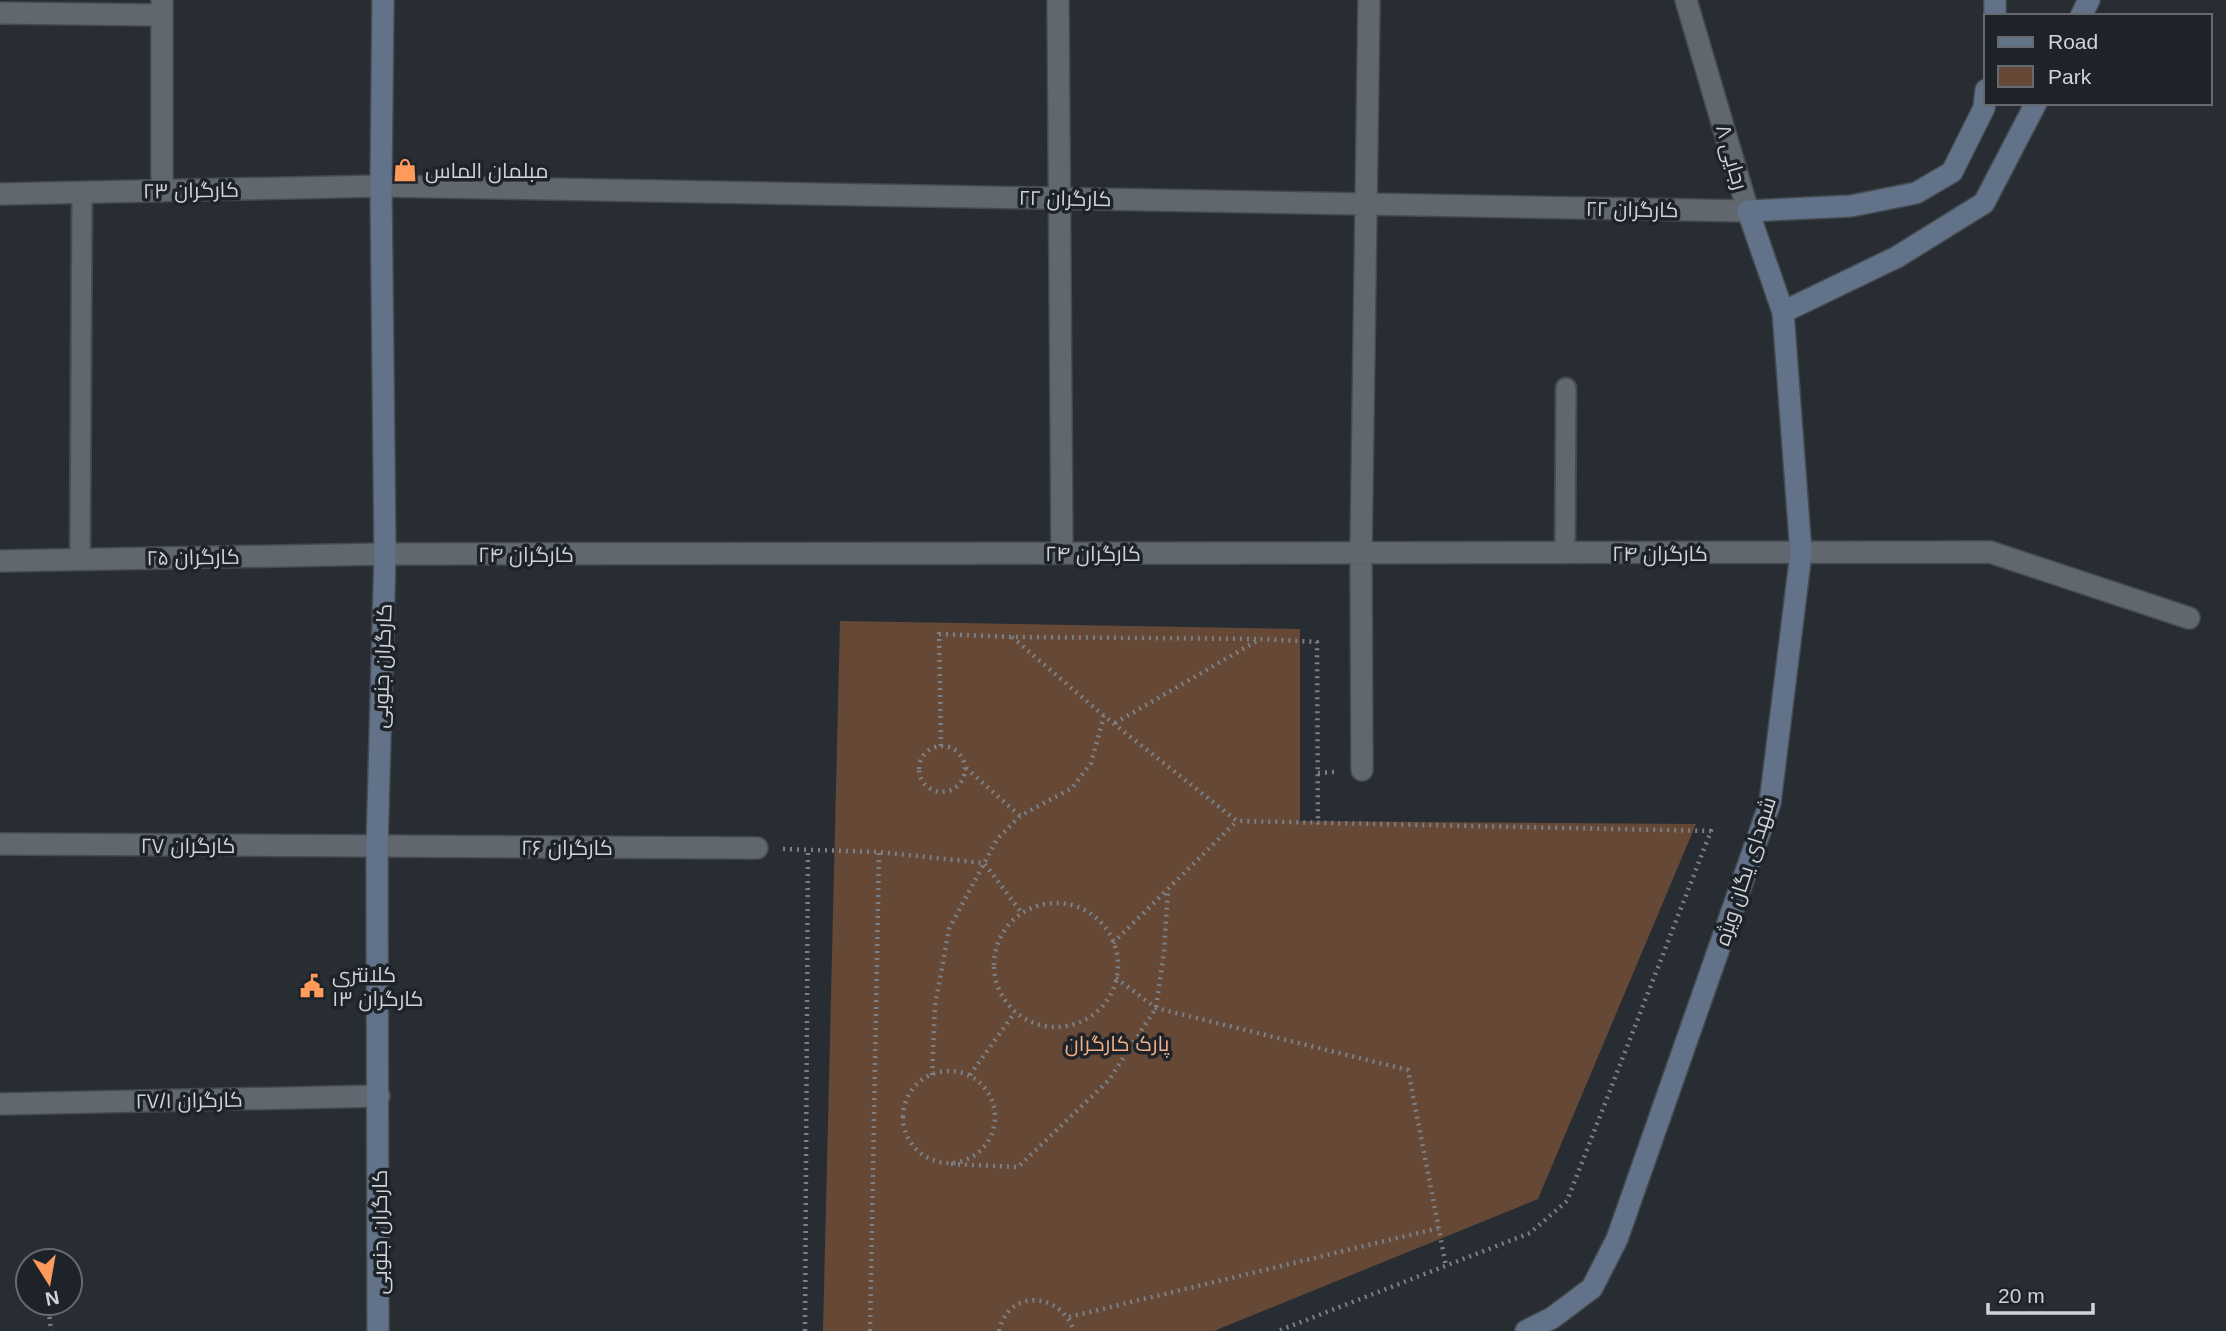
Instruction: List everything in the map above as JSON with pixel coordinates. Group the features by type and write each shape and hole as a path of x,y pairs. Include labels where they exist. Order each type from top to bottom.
{"street":[{"name":"کارگران جنوبی","path":"379,1331 377,847 386,554 381,186 383,0"},
{"path":"1058,0 1062,554"},
{"path":"1362,770 1369,0"},
{"name":"رجایی ۸","path":"1686,0 1748,211 1783,312"},
{"path":"0,13 162,8 162,191"},
{"path":"1748,211 1850,206 1916,193 1952,172 1984,105"},
{"path":"1783,312 1897,257 1984,203 2035,105"},
{"name":"کارگران ۲۳","path":"0,194 381,186"},
{"name":"کارگران ۲۲","path":"381,186 1748,211"},
{"name":"شهدای یگان ویژه","path":"1526,1331 1552,1318 1592,1288 1622,1226 1770,803 1801,553 1783,312"},
{"name":"کارگران ۲۴","path":"386,554 1990,552 2189,618"},
{"name":"کارگران ۲۵","path":"0,561 386,554"},
{"name":"کارگران ۲۷","path":"0,844 377,847"},
{"name":"کارگران ۲۶","path":"377,847 757,848"},
{"name":"کارگران ۲۷/۱","path":"0,1104 379,1096"}],"lane":[{"path":"80,559 82,193"},
{"path":"1565,553 1566,388"}],"path":[{"path":"941,746 939,634 1317,642 1318,824"},
{"path":"1012,637 1104,716 1237,821 1711,831 1567,1201 1530,1233 1278,1331"},
{"path":"1115,723 1260,639"},
{"path":"932,1075 935,1006 949,929 997,839 1020,816 1072,788 1091,763 1104,716"},
{"path":"941,746 952,748 962,757 965,768 963,780 955,789 943,793 931,790 922,782 918,771 921,758 929,750 941,746"},
{"path":"965,768 1020,816"},
{"path":"1113,943 1237,821"},
{"path":"757,848 879,852 984,863 1021,912"},
{"path":"805,1331 808,850"},
{"path":"870,1331 879,852"},
{"path":"951,1164 974,1157 991,1138 996,1115 988,1092 970,1075 946,1070 923,1078 906,1096 902,1120 909,1143 927,1159 951,1164 1018,1167 1109,1080 1156,1008 1164,952 1168,889"},
{"path":"1052,902 1084,908 1109,931 1113,943 1119,961 1113,994 1090,1018 1059,1029 1026,1022 1002,1000 992,969 999,936 1021,912 1052,902"},
{"path":"1116,978 1156,1008 1408,1070 1446,1266"},
{"path":"970,1075 1015,1012"},
{"path":"1069,1317 1439,1228"},
{"path":"999,1331 1002,1320 1015,1306 1034,1299 1054,1304 1069,1317 1074,1331"}],"green space":[{"name":"پارک کارگران","path":"840,621 1300,629 1300,821 1696,824 1538,1199 1214,1331 823,1331"}],"place":[{"name":"مبلمان الماس","path":"405,170"},
{"name":"کلانتری ۱۳ کارگران","path":"312,986"}]}
